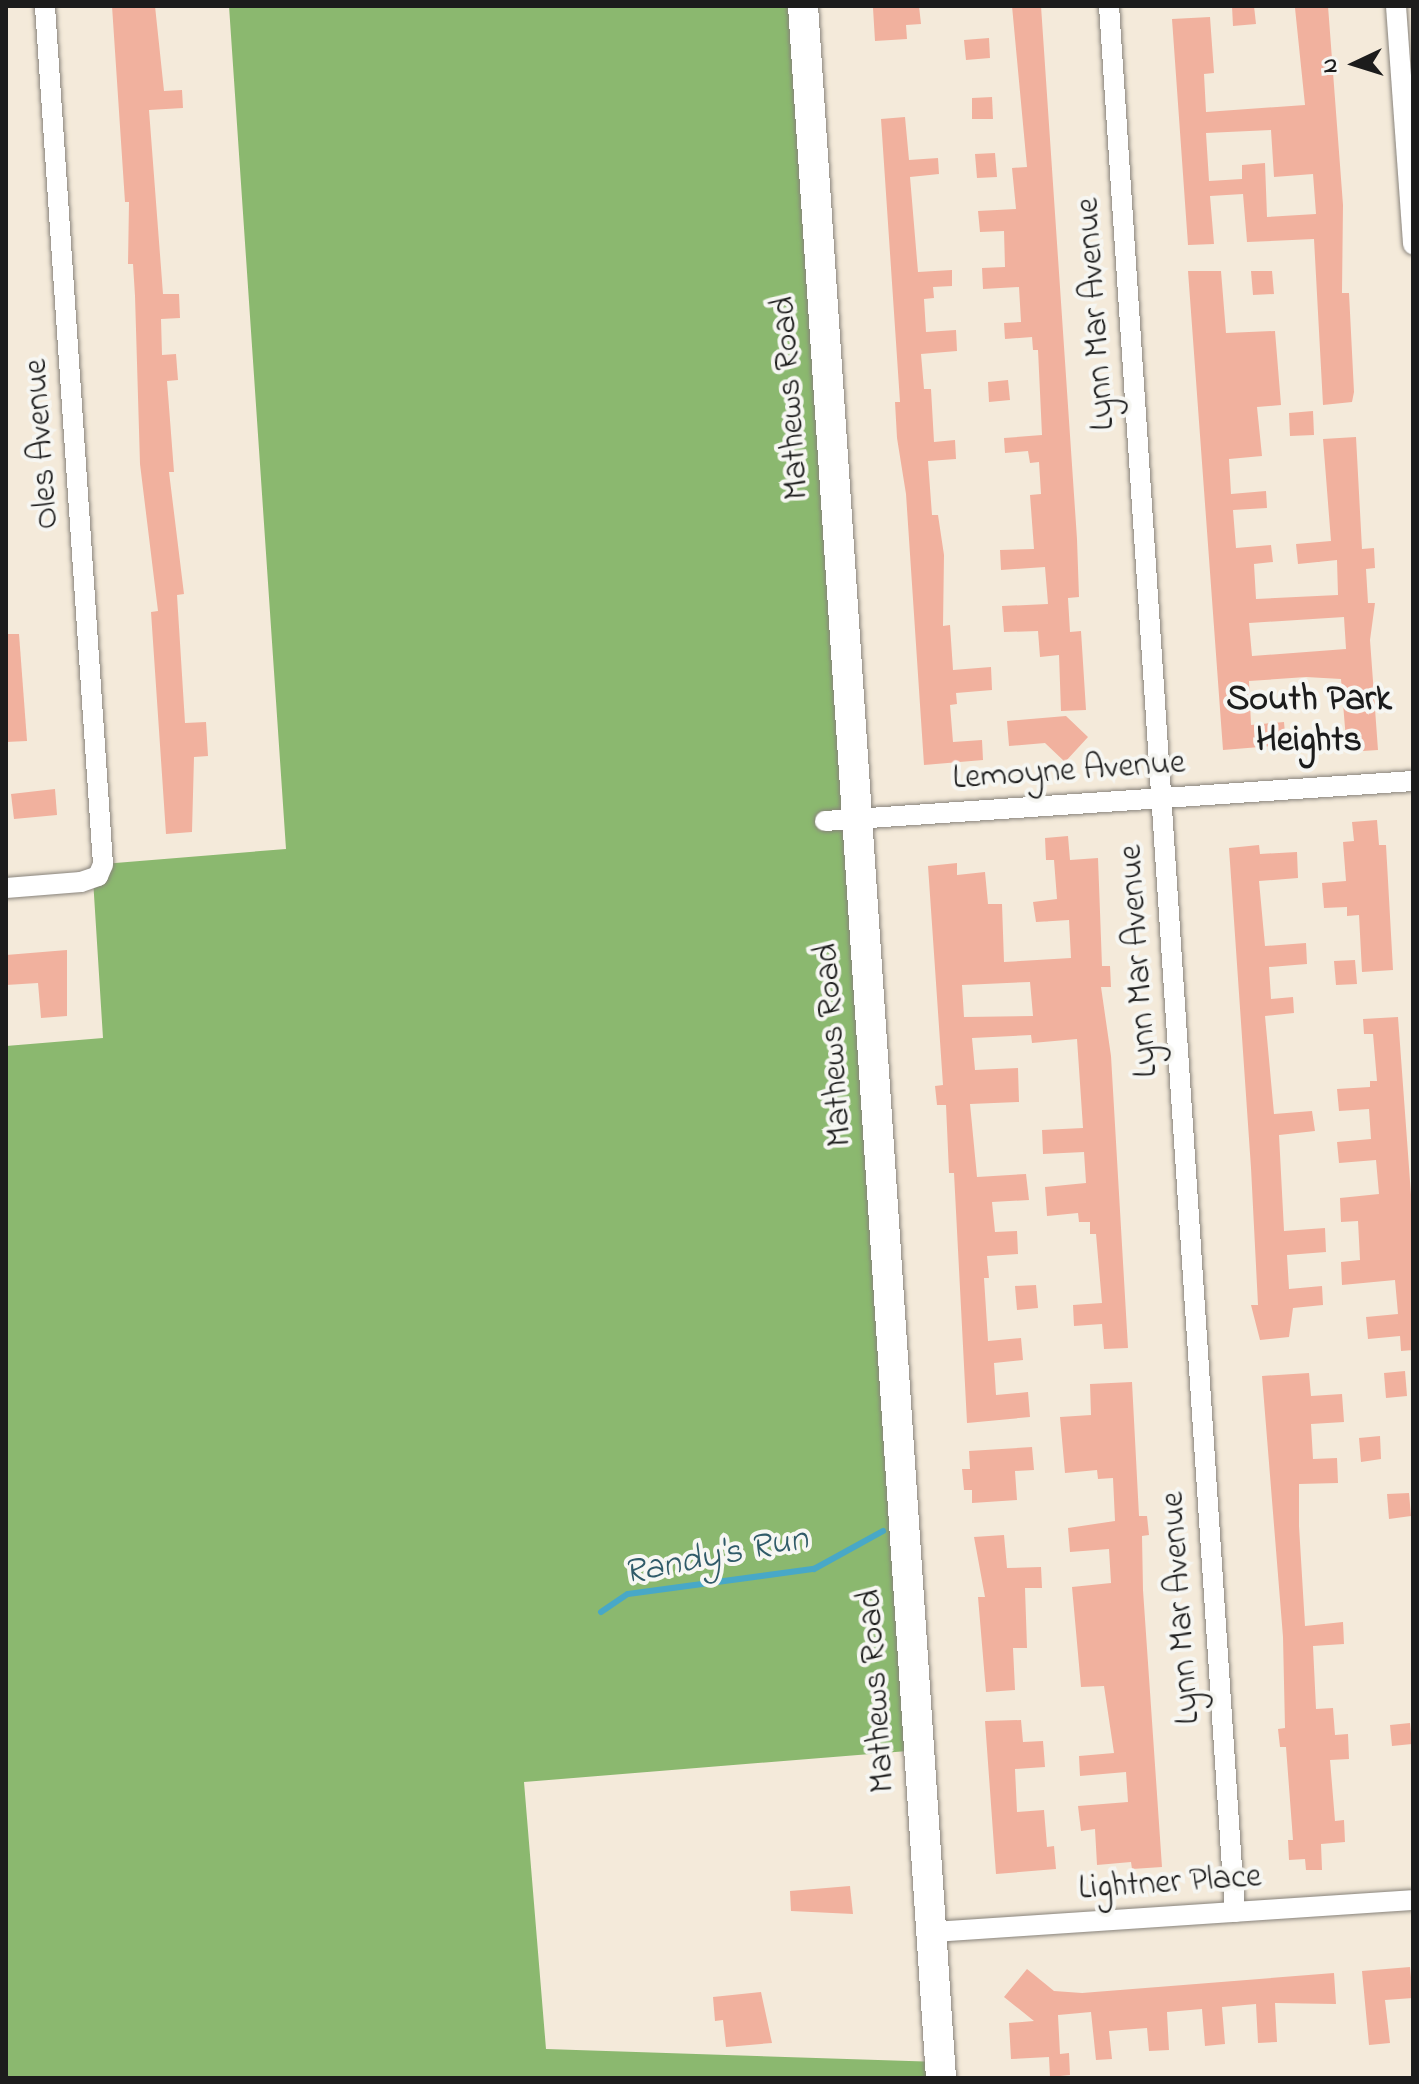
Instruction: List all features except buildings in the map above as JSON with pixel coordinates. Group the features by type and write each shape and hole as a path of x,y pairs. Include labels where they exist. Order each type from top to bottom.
{"street":[{"name":"Oles Avenue","path":"6,888 98,876 103,864 45,6"},
{"name":"Mathews Road","path":"803,6 941,2078"},
{"name":"Lynn Mar Avenue","path":"1109,6 1235,1912"},
{"path":"1396,6 1413,244"},
{"name":"Lemoyne Avenue","path":"825,821 1413,781"},
{"name":"Lightner Place","path":"932,1932 1413,1900"}],"green space":[{"path":"229,6 803,6 920,1750 524,1782 546,2049 940,2062 941,2078 6,2078 6,1046 103,1038 93,879 103,864 286,849"}],"waterway":[{"name":"Randy's Run","path":"601,1612 628,1594 814,1569 883,1531"}],"district":[{"name":"South Park Heights","path":"1309,720"}]}
